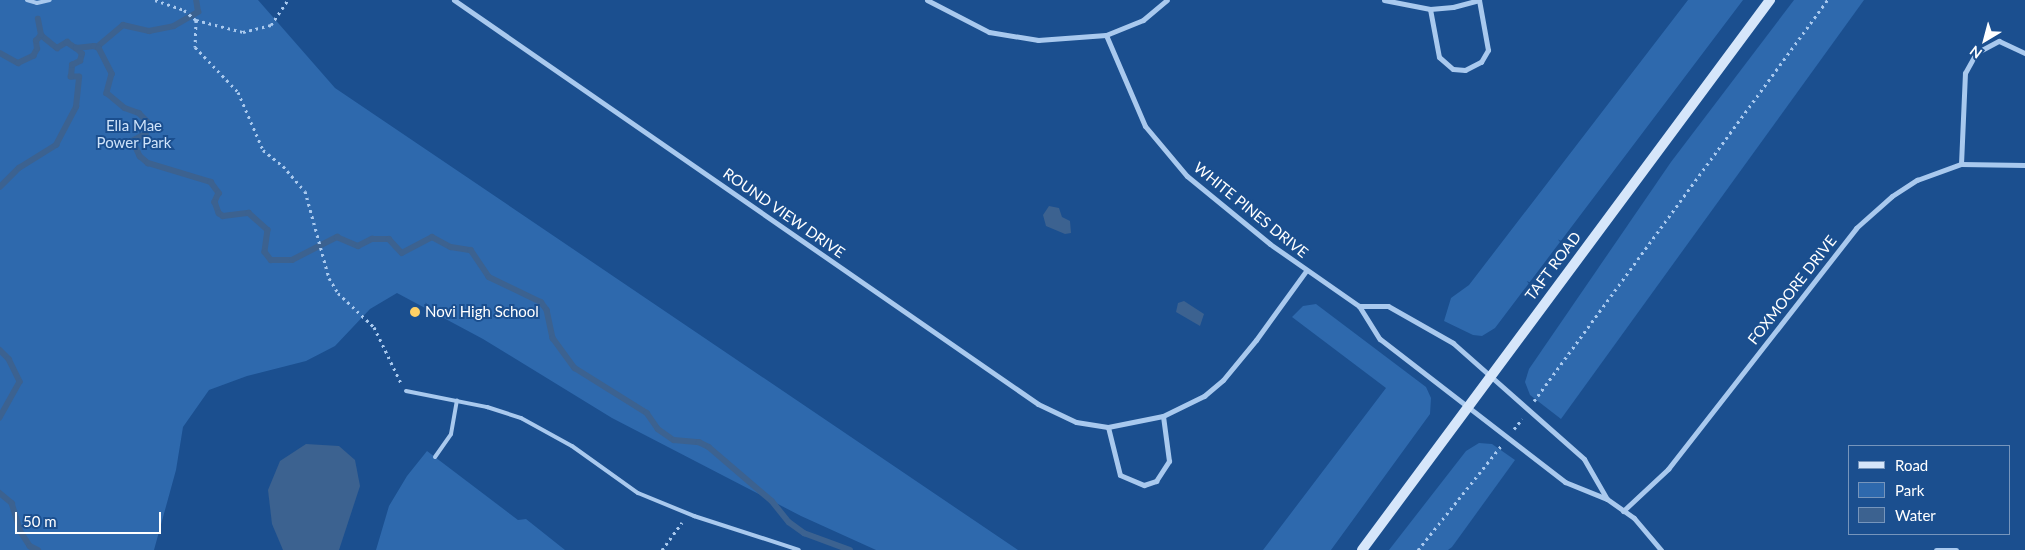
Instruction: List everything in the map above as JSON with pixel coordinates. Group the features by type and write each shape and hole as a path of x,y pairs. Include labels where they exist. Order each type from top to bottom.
{"street":[{"name":"ROUND VIEW DRIVE","path":"454,0 1038,404 1076,422 1108,427 1163,416 1204,396 1223,380 1279,311 1306,271"},
{"path":"927,0 989,32 1038,40 1106,35 1143,20 1166,0"},
{"path":"1384,0 1430,9 1453,8 1479,0 1488,50 1481,62 1465,70 1453,69 1440,57 1430,9"},
{"name":"TAFT ROAD","path":"1362,550 1770,0"},
{"name":"WHITE PINES DRIVE","path":"1106,35 1145,126 1170,158 1210,196 1306,271 1359,306 1380,339 1467,408 1565,482 1608,499 1623,511 1661,550"},
{"path":"1961,164 1965,73 1976,53 1999,41 2025,53"},
{"name":"FOXMOORE DRIVE","path":"1623,511 1668,469 1856,228 1892,196 1917,180 1961,164 2025,164"},
{"name":"WHITE PINES DRIVE","path":"1359,306 1388,306 1423,324 1453,343 1584,459 1608,499"},
{"path":"1108,427 1119,472 1125,478 1144,485 1156,481 1170,461 1163,416"},
{"path":"1936,550 1956,550"}],"lane":[{"path":"26,0 37,3 50,0"},
{"path":"406,391 487,407 545,429 638,493 688,514 799,550"},
{"path":"435,457 451,434 457,401"}],"path":[{"path":"155,0 184,10 196,20 243,32 271,25 288,0"},
{"path":"1418,550 1529,409 1827,0"},
{"path":"196,20 195,47 238,92 263,150 283,166 305,191 320,248 338,293 374,327 406,391"},
{"path":"662,550 688,514"}],"green space":[{"name":"Ella Mae Power Park","path":"0,0 258,0 335,88 1018,550 876,550 801,516 612,418 483,339 397,293 370,309 335,346 306,361 247,376 209,390 183,427 176,470 154,550 0,550"},
{"path":"1688,0 1743,0 1495,328 1482,336 1473,335 1444,321 1451,298 1469,285"},
{"path":"1794,0 1864,0 1561,419 1530,395 1525,382 1529,369 1671,162"},
{"path":"1316,304 1426,387 1431,398 1430,414 1331,550 1263,550 1386,388 1292,317 1303,306"},
{"path":"1479,443 1492,444 1515,460 1452,547 1448,550 1389,550 1466,451"},
{"path":"427,451 518,520 526,519 565,550 376,550 389,506 407,476"}],"water":[{"path":"1049,206 1059,208 1062,217 1070,221 1071,233 1065,234 1046,226 1043,215"},
{"path":"1184,301 1204,314 1200,326 1176,312 1178,303"},
{"path":"306,444 339,446 355,460 360,486 339,550 283,550 272,524 268,490 280,461"}],"waterway":[{"path":"97,47 123,25 149,31 174,26 198,12 196,0"},
{"path":"0,53 18,63 33,56 37,49 36,41 41,35 38,19"},
{"path":"41,35 57,48 67,42 76,48"},
{"path":"0,187 19,168 56,145 76,107 79,77 71,77 72,65 80,61 82,54 76,48 94,46 99,48 112,74 107,93 125,108 139,113 150,124 146,134 133,141 140,156 148,163 211,182 219,193 215,202 219,213 223,216 249,213 268,230 265,252 271,260 292,260 337,237 358,246 372,239 389,239 402,253 432,237 451,247 471,250 489,277 541,302 547,310 553,338 575,368 647,413 658,429 674,440 699,442 709,447 772,501 789,522 804,533 850,550"},
{"path":"0,350 9,359 20,382 0,418"},
{"path":"0,493 12,503 21,532 30,546 38,550"}],"place":[{"name":"Novi High School","path":"415,312"}]}
